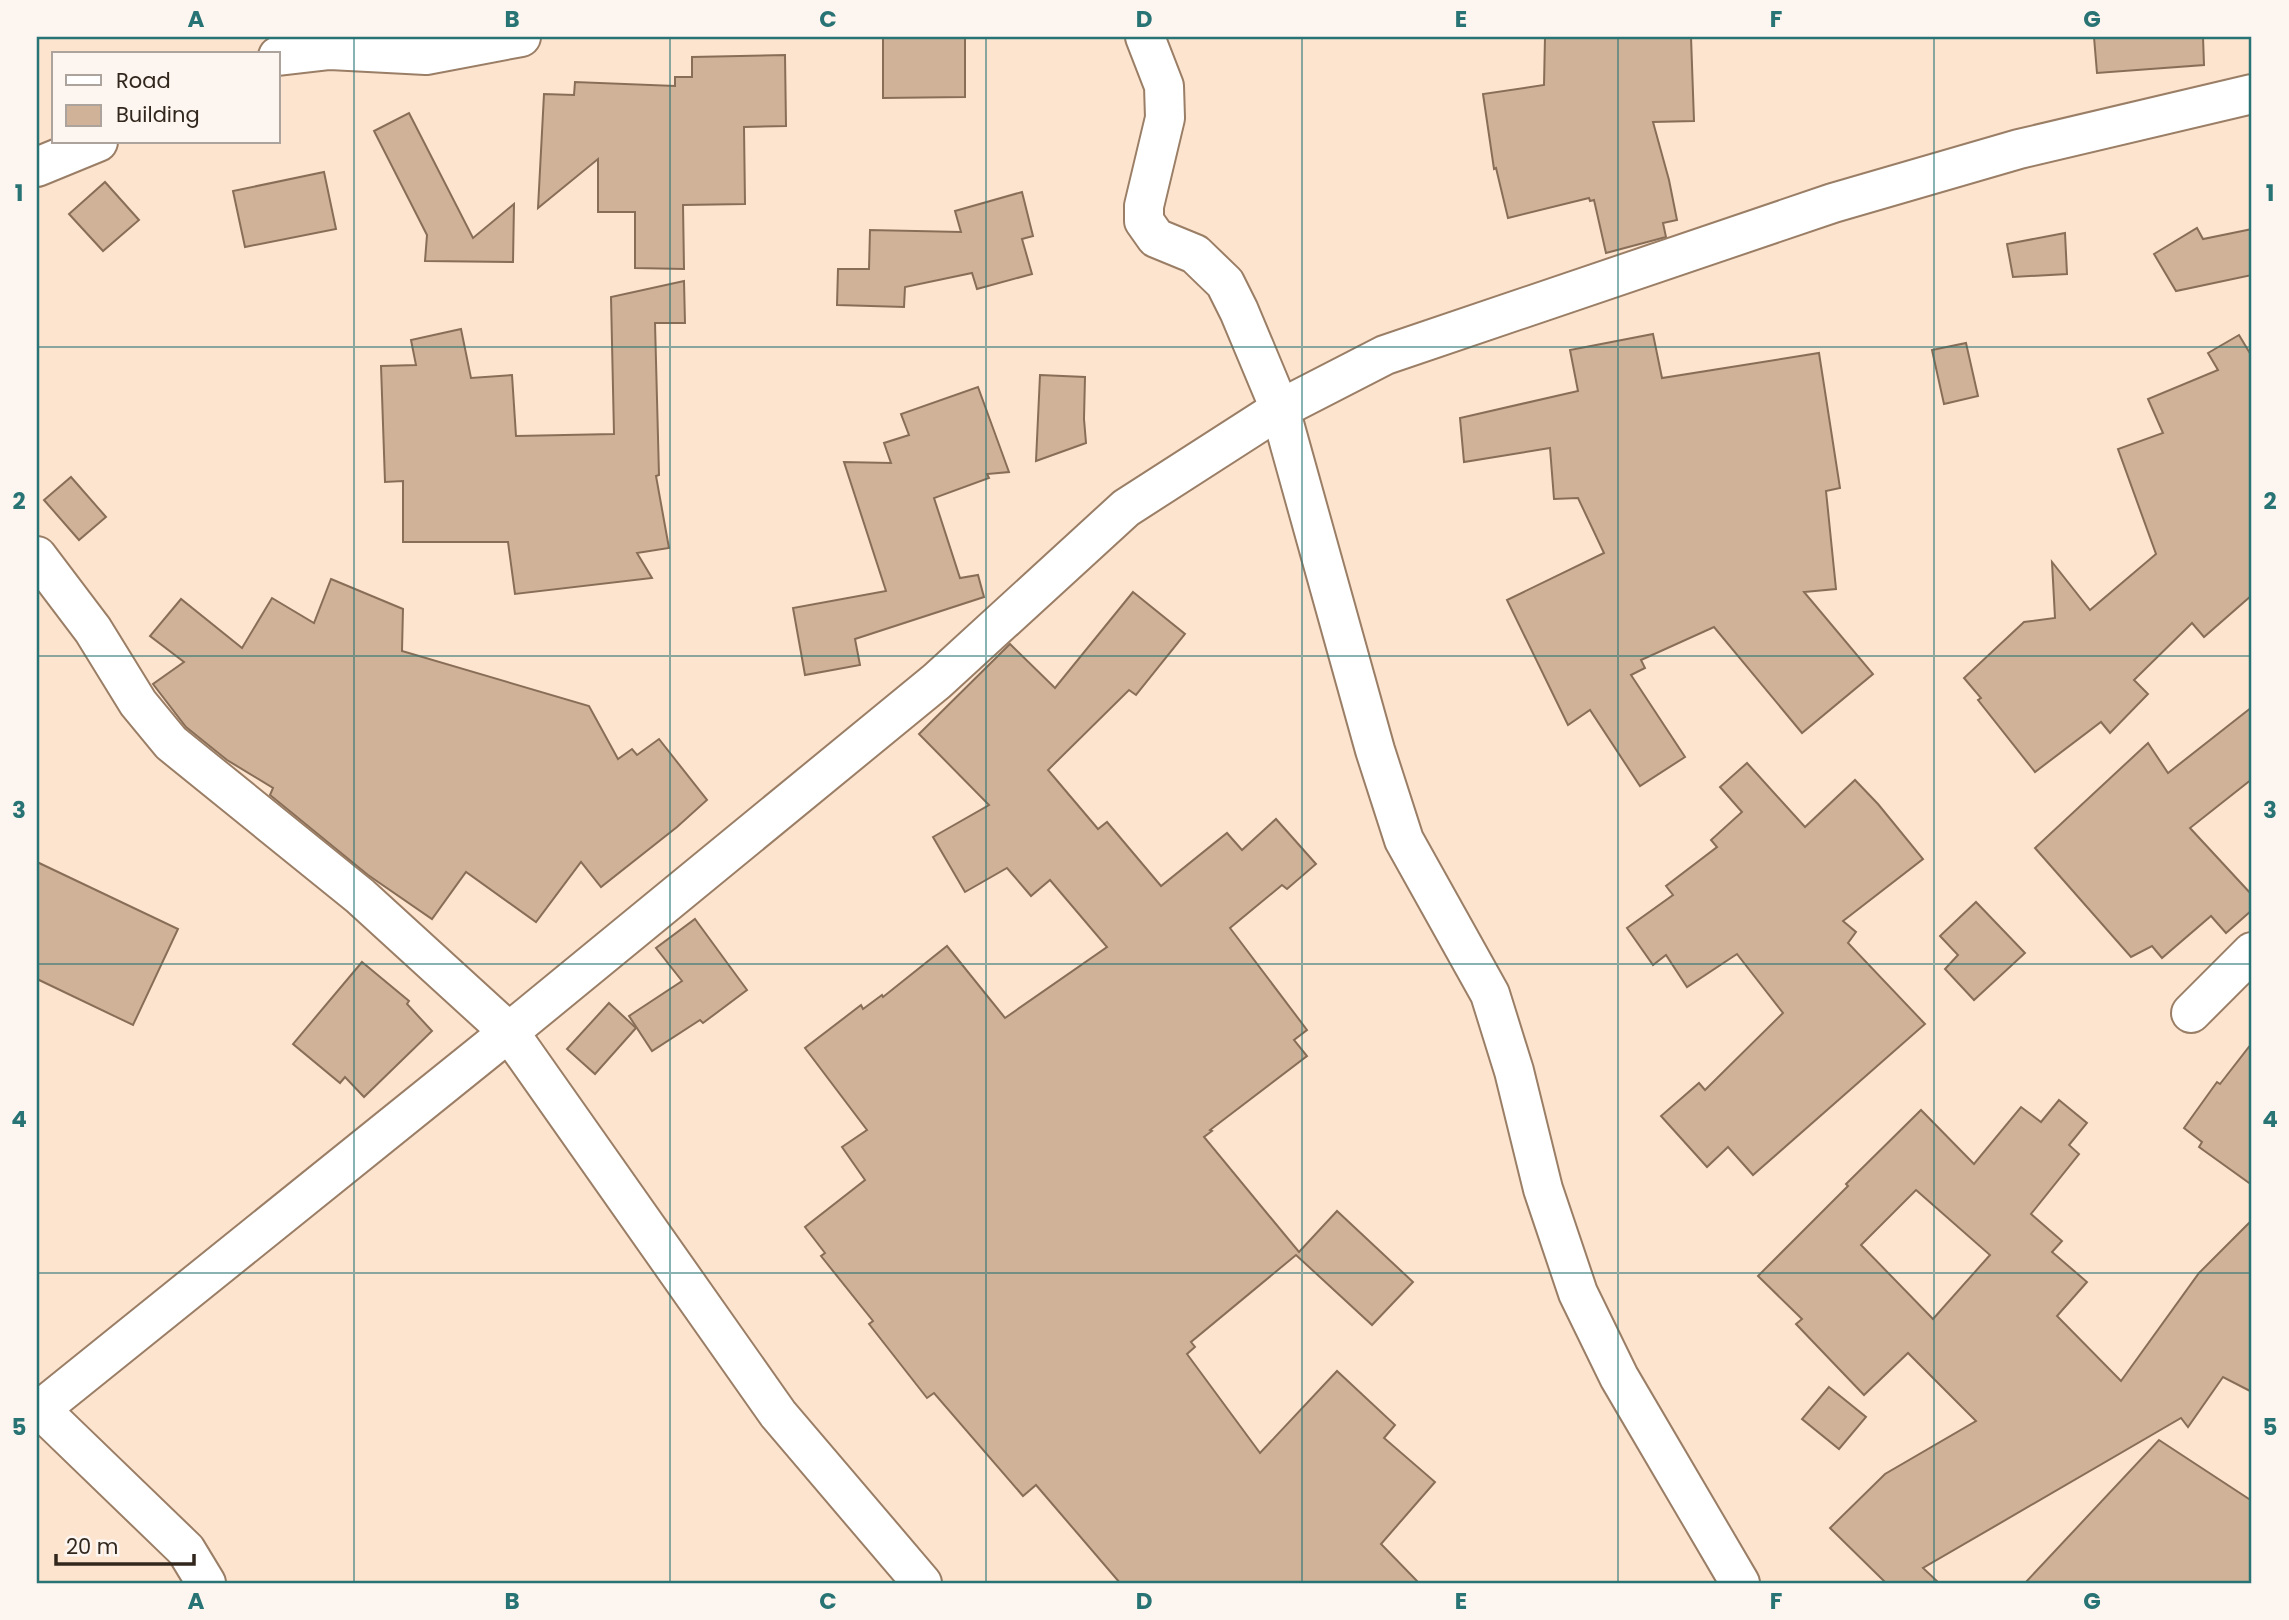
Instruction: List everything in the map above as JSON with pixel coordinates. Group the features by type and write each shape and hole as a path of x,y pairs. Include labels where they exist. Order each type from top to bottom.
{"street":[{"path":"280,55 330,50 426,55 521,37"},
{"path":"1144,37 1164,86 1165,118 1144,206 1144,221 1156,238 1195,254 1226,284 1280,410 1371,736 1404,840 1490,994 1514,1071 1543,1189 1578,1293 1619,1377 1741,1583"},
{"path":"206,1583 186,1550 38,1410 509,1032 937,681 1126,509 1280,410 1385,355 1833,203 2019,149 2252,94"},
{"path":"37,167 93,144"},
{"path":"37,556 93,630 138,703 171,743 360,896 509,1032 778,1414 922,1583"},
{"path":"2191,1013 2252,952"}],"building":[{"path":"883,37 965,37 965,97 883,98"},
{"path":"1545,37 1691,37 1694,121 1653,122 1677,220 1663,223 1666,237 1606,253 1594,200 1590,201 1589,198 1508,218 1496,168 1494,169 1483,94 1544,85"},
{"path":"2094,37 2203,37 2204,65 2097,73"},
{"path":"785,55 786,126 744,127 745,204 683,205 684,269 635,268 635,212 598,212 598,159 538,208 544,94 574,95 575,82 675,86 675,77 692,77 692,57"},
{"path":"409,113 473,238 514,204 513,262 425,261 427,235 374,131"},
{"path":"324,172 336,229 245,247 233,191"},
{"path":"105,182 139,220 103,251 69,214"},
{"path":"1022,192 1033,236 1022,239 1032,274 977,289 972,273 905,287 904,307 837,305 838,269 869,269 870,230 961,232 955,211"},
{"path":"2197,228 2203,239 2252,229 2252,275 2176,291 2154,254"},
{"path":"2065,233 2067,274 2013,277 2007,244"},
{"path":"684,281 685,323 655,323 659,475 656,476 669,548 637,553 652,578 515,594 508,542 403,542 403,481 385,482 381,366 416,365 411,340 461,329 471,378 512,375 516,436 614,434 611,297"},
{"path":"1653,334 1662,378 1819,353 1840,488 1826,491 1836,589 1804,592 1873,674 1802,733 1714,627 1641,660 1645,668 1631,675 1685,757 1640,786 1590,710 1568,725 1507,600 1604,553 1578,498 1554,499 1550,448 1464,462 1460,418 1578,391 1570,350"},
{"path":"2239,335 2252,355 2252,595 2204,637 2192,623 2134,680 2148,694 2110,733 2101,722 2035,772 1964,678 2024,622 2055,618 2052,562 2090,610 2156,554 2118,449 2163,433 2148,399 2218,370 2208,353"},
{"path":"1966,343 1978,396 1944,404 1932,350"},
{"path":"1040,375 1085,377 1086,443 1036,461"},
{"path":"978,387 1009,472 987,474 989,478 934,498 960,578 978,575 984,597 855,639 860,665 805,675 793,608 886,591 844,462 891,463 884,443 909,435 901,414"},
{"path":"71,477 106,517 79,540 44,500"},
{"path":"331,579 403,609 402,651 589,706 618,759 632,749 637,755 659,739 707,800 601,887 581,862 536,922 466,872 432,919 368,875 270,795 273,788 227,760 186,727 153,684 184,662 150,636 181,599 242,648 272,598 314,623"},
{"path":"1133,592 1185,634 1136,695 1129,690 1048,770 1098,829 1107,822 1161,886 1227,833 1242,850 1276,819 1316,864 1287,889 1282,885 1230,928 1307,1030 1294,1040 1307,1056 1204,1137 1299,1252 1337,1211 1413,1282 1372,1325 1296,1255 1191,1342 1195,1347 1187,1354 1260,1453 1337,1371 1395,1425 1384,1438 1435,1482 1381,1544 1419,1583 1120,1583 1036,1485 1023,1496 934,1393 927,1398 869,1324 873,1321 821,1256 825,1253 805,1227 865,1180 842,1147 867,1130 805,1048 861,1005 863,1009 882,995 883,997 947,946 1005,1018 1107,947 1050,880 1031,896 1007,868 965,892 933,837 989,805 919,734 1010,644 1055,688"},
{"path":"2252,707 2252,779 2190,828 2252,895 2252,910 2226,933 2211,916 2162,958 2152,946 2131,957 2035,848 2148,743 2168,773"},
{"path":"1747,763 1805,827 1855,780 1923,859 1843,921 1856,932 1848,943 1925,1024 1753,1175 1728,1147 1707,1167 1661,1116 1699,1083 1705,1090 1783,1013 1737,954 1687,987 1666,955 1653,965 1627,928 1673,895 1666,886 1717,847 1711,840 1742,812 1720,787"},
{"path":"37,862 178,929 133,1025 37,979"},
{"path":"1976,902 2025,953 1974,1000 1945,969 1958,955 1940,936"},
{"path":"695,919 747,990 703,1023 700,1020 652,1051 629,1016 682,981 656,948"},
{"path":"362,962 409,1001 407,1004 432,1031 364,1097 345,1077 340,1083 293,1044"},
{"path":"609,1003 636,1028 595,1074 567,1049"},
{"path":"2252,1043 2252,1185 2199,1147 2202,1142 2184,1128 2217,1082 2220,1084"},
{"path":"2059,1100 2087,1123 2069,1145 2079,1154 2031,1214 2062,1241 2052,1252 2087,1282 2057,1316 2121,1381 2199,1273 2252,1220 2252,1392 2223,1377 2188,1427 2181,1418 1923,1568 1939,1583 1886,1583 1830,1528 1885,1474 1976,1421 1908,1353 1864,1395 1796,1324 1802,1319 1758,1276 1921,1110 1974,1164 2021,1107 2041,1122","holes":["1916,1190 1990,1255 1933,1319 1861,1245"]},
{"path":"1829,1387 1866,1417 1839,1449 1802,1419"},
{"path":"2159,1440 2252,1501 2252,1583 2025,1583"}]}
